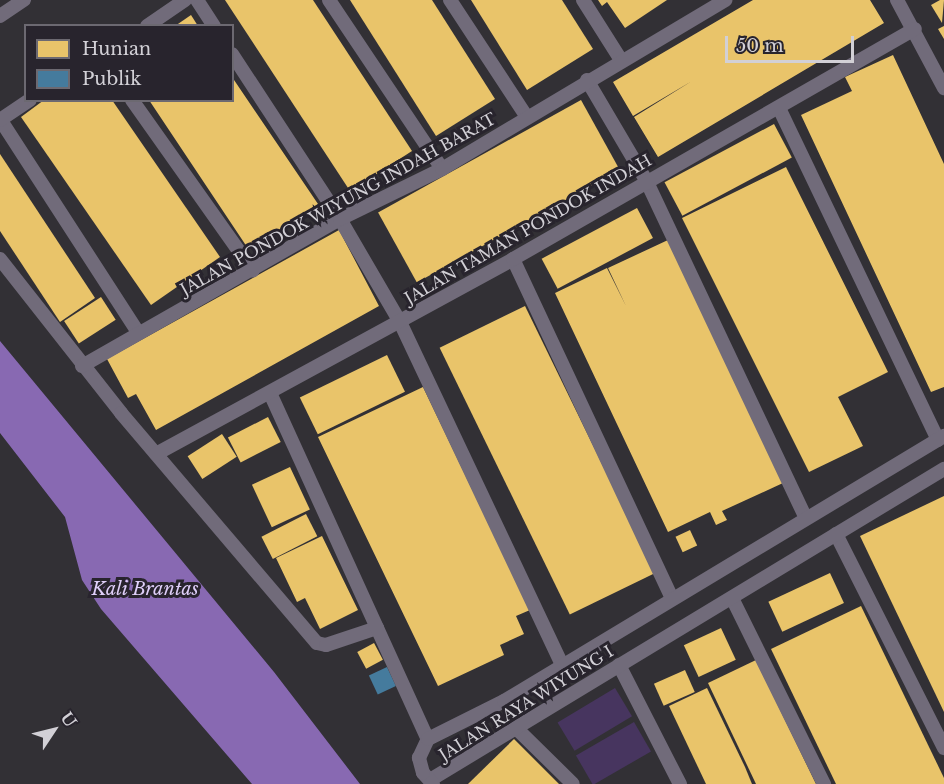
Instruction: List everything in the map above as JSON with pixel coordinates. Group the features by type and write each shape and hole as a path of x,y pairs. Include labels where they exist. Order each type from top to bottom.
{"street":[{"path":"0,16 24,0"},
{"path":"150,24 185,0"},
{"path":"197,0 213,24"},
{"path":"329,0 442,168"},
{"path":"450,0 527,117"},
{"path":"583,0 621,60"},
{"name":"JALAN PONDOK WIYUNG INDAH BARAT","path":"82,366 138,332 253,271 340,219 442,168 725,0"},
{"path":"897,0 915,29 944,88"},
{"name":"JALAN TAMAN PONDOK INDAH","path":"156,454 513,259 646,180 779,108 915,29"},
{"path":"234,57 340,219 400,322 562,665"},
{"path":"587,80 646,180 806,518"},
{"path":"27,102 0,119 138,332"},
{"path":"133,102 253,271"},
{"path":"779,108 941,438"},
{"path":"0,259 82,366 317,643 326,645 377,628"},
{"path":"513,259 672,599"},
{"path":"270,393 428,739"},
{"name":"JALAN RAYA WIYUNG I","path":"941,438 504,701 428,739 419,758 432,782 619,665 944,469"},
{"path":"836,534 944,748"},
{"path":"732,598 824,784"},
{"path":"619,665 680,784"},
{"path":"517,729 573,784"}],"shaded area":[{"path":"615,688 632,716 575,751 558,723"},
{"path":"634,722 651,751 595,784 592,784 576,756"}],"water":[{"name":"Kali Brantas","path":"0,341 274,672 360,784 252,784 101,609 82,580 65,517 0,433"}],"building: Hunian":[{"path":"225,0 313,0 412,151 350,191"},
{"path":"350,0 432,0 495,99 436,136"},
{"path":"471,0 562,0 593,49 527,90"},
{"path":"598,0 667,0 625,28 607,2 602,6"},
{"path":"753,0 870,0 884,23 658,157 634,117 692,81 633,116 613,82"},
{"path":"944,0 942,23 931,5"},
{"path":"191,15 197,24 178,24"},
{"path":"944,26 944,39 938,29"},
{"path":"893,55 944,164 944,387 931,392 801,115 852,91 845,77"},
{"path":"234,80 318,204 249,250 150,102 234,102"},
{"path":"581,100 620,170 417,282 378,212"},
{"path":"41,102 113,102 220,257 151,305 21,117"},
{"path":"774,124 792,158 682,216 665,182"},
{"path":"0,154 95,298 60,322 0,231"},
{"path":"786,167 888,372 838,397 863,446 809,472 682,218"},
{"path":"637,208 653,238 558,289 542,259"},
{"path":"339,230 379,306 156,430 136,394 128,398 107,359"},
{"path":"668,240 783,483 722,511 727,520 716,525 710,512 668,532 555,293 607,268 626,306 608,268"},
{"path":"101,297 116,320 79,344 64,321"},
{"path":"525,306 655,573 570,615 440,348"},
{"path":"387,355 405,392 318,434 300,398"},
{"path":"423,387 530,610 516,616 524,634 500,645 504,655 438,686 318,437"},
{"path":"268,417 281,442 241,462 228,437"},
{"path":"222,434 237,457 202,479 188,456"},
{"path":"290,467 310,510 272,527 252,485"},
{"path":"944,496 944,712 860,536"},
{"path":"306,514 317,536 273,559 261,537"},
{"path":"690,530 697,545 683,552 675,537"},
{"path":"322,536 358,610 320,629 305,598 297,602 276,558"},
{"path":"830,573 844,603 782,632 768,602"},
{"path":"861,606 944,778 944,784 836,784 771,649"},
{"path":"721,628 736,660 699,677 684,645"},
{"path":"374,643 383,660 366,669 357,652"},
{"path":"756,660 816,784 756,784 708,683"},
{"path":"685,670 695,692 664,706 654,684"},
{"path":"707,688 752,784 706,784 669,706"},
{"path":"514,739 559,784 468,784"}],"building: Publik":[{"path":"387,667 396,686 378,694 369,675"}]}
